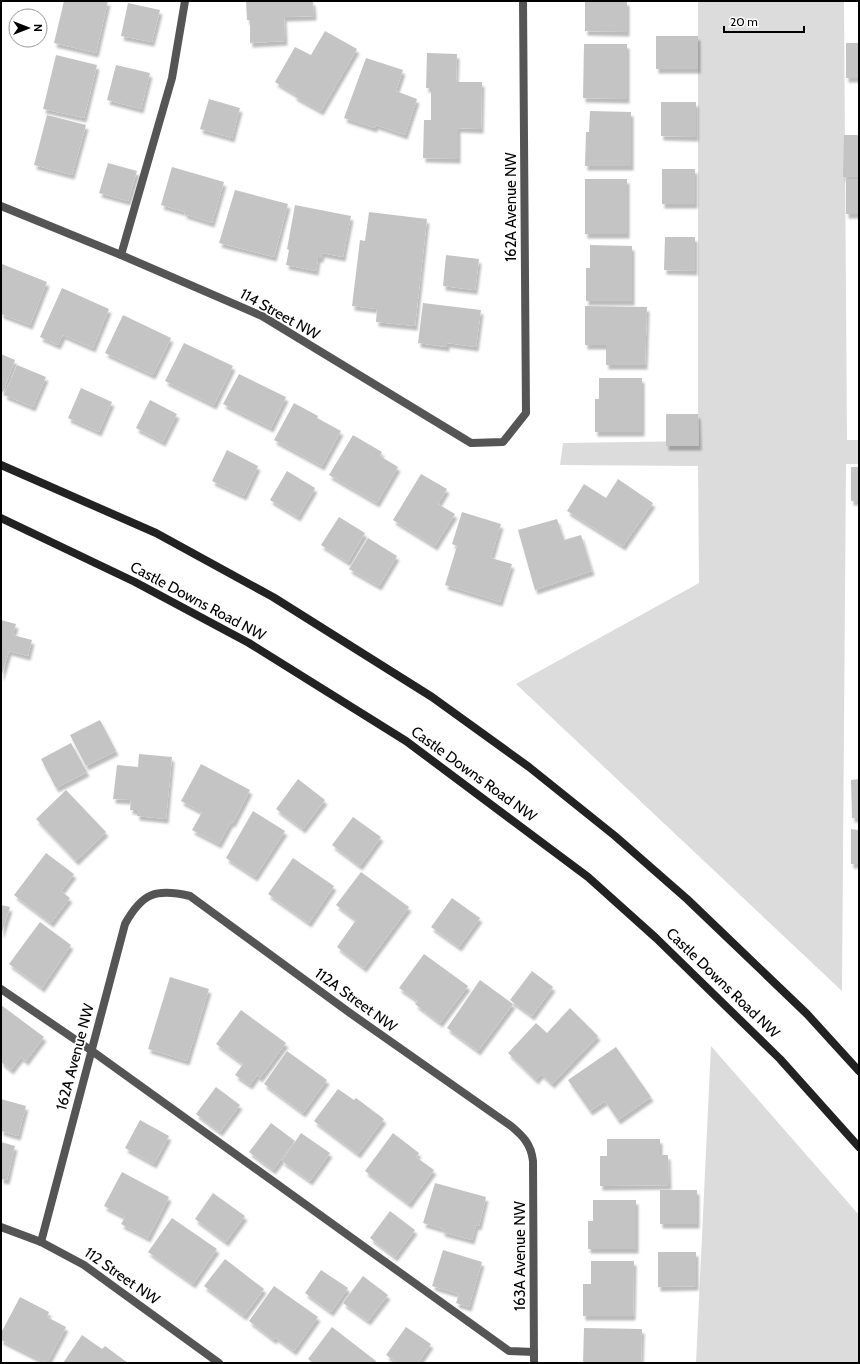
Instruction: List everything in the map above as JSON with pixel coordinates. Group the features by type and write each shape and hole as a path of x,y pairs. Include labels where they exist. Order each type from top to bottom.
{"main road":[{"path":"1,465 162,537 273,597 432,697 529,768 615,836 687,899 807,1014 859,1071"},
{"name":"Castle Downs Road NW","path":"1,518 135,582 249,643 406,741 588,877 656,938 780,1059 859,1148"}],"street":[{"path":"121,255 172,78 185,1"},
{"name":"162A Avenue NW","path":"523,1 526,413"},
{"name":"114 Street NW","path":"1,206 121,255 262,316 471,443 503,442 526,413"},
{"name":"162A Avenue NW","path":"41,1242 125,924 133,909 145,898 156,892"},
{"name":"112A Street NW","path":"156,892 173,892 190,896 350,1014 511,1126 524,1137 532,1149"},
{"path":"1,989 92,1051 509,1351 534,1352"},
{"name":"163A Avenue NW","path":"532,1149 534,1363"},
{"name":"112 Street NW","path":"1,1227 41,1242 84,1265 219,1363"}],"shaded area":[{"path":"698,1 844,1 847,440 859,440 859,464 846,464 842,991 516,684 699,583 698,466 560,465 563,443 698,441"},
{"path":"711,1046 859,1215 859,1363 696,1363"}],"building":[{"path":"64,1 108,1 96,53 54,43"},
{"path":"246,1 313,1 314,16 284,17 285,41 250,43 250,20 247,20"},
{"path":"585,1 627,1 627,32 585,31"},
{"path":"128,3 160,10 152,42 121,36"},
{"path":"325,31 357,49 321,111 294,96 295,94 275,82 295,47 311,55"},
{"path":"656,36 698,36 698,69 656,69"},
{"path":"846,43 859,43 859,78 846,78"},
{"path":"584,44 627,44 627,99 583,98"},
{"path":"427,53 457,54 456,82 482,82 481,129 458,128 458,159 423,158 424,120 431,120 431,88 426,88"},
{"path":"56,55 97,65 84,118 43,109"},
{"path":"366,58 403,70 396,91 417,99 405,135 376,125 374,128 344,118"},
{"path":"116,65 150,73 141,109 107,100"},
{"path":"209,99 240,108 232,138 200,129"},
{"path":"661,102 696,102 696,137 661,136"},
{"path":"590,111 631,112 631,166 585,166 586,132 589,132"},
{"path":"47,115 86,125 72,175 34,165"},
{"path":"844,135 859,135 859,177 843,177"},
{"path":"108,163 137,171 128,201 99,193"},
{"path":"172,167 224,182 212,223 184,214 185,212 161,205"},
{"path":"662,169 695,169 695,204 662,204"},
{"path":"585,179 627,179 627,234 585,234"},
{"path":"846,179 859,179 859,214 846,214"},
{"path":"235,190 288,204 274,257 219,243"},
{"path":"295,205 351,216 343,257 322,253 321,258 318,258 316,271 286,265 289,250 287,249"},
{"path":"369,212 427,219 415,326 376,322 377,309 352,306 360,240 365,241"},
{"path":"665,237 695,237 695,271 664,270"},
{"path":"590,245 632,246 632,301 586,301 586,268 590,268"},
{"path":"446,255 479,259 475,290 443,286"},
{"path":"2,264 47,282 30,325 1,314"},
{"path":"62,288 109,309 93,348 63,335 58,345 40,337"},
{"path":"423,303 481,310 476,347 447,343 447,347 418,343"},
{"path":"585,306 647,307 645,365 606,365 606,345 585,345"},
{"path":"123,315 171,338 153,375 105,353"},
{"path":"184,343 233,366 214,405 165,381"},
{"path":"1,354 15,360 3,392 1,391"},
{"path":"17,365 46,377 33,407 4,395"},
{"path":"239,374 286,397 271,428 223,404"},
{"path":"599,378 642,378 642,432 595,432 595,399 599,399"},
{"path":"81,388 112,402 99,432 68,418"},
{"path":"150,400 177,414 163,442 136,428"},
{"path":"294,403 341,431 322,466 274,440"},
{"path":"666,414 698,414 699,446 666,446"},
{"path":"353,435 382,452 380,456 398,467 377,503 329,475"},
{"path":"227,450 258,466 244,496 212,481"},
{"path":"851,467 859,467 859,501 851,501"},
{"path":"287,471 315,488 298,517 270,500"},
{"path":"421,474 447,489 438,504 455,514 435,546 393,520"},
{"path":"618,479 653,503 623,546 567,511 584,484 606,498"},
{"path":"462,512 501,524 491,558 512,564 500,602 445,585 457,546 452,544"},
{"path":"339,517 365,533 348,562 321,545"},
{"path":"557,519 564,540 581,535 592,571 535,590 518,530"},
{"path":"368,538 397,556 379,586 349,569"},
{"path":"1,620 16,624 13,635 32,640 28,656 9,651 1,678"},
{"path":"100,720 116,751 86,766 70,735"},
{"path":"71,743 87,772 56,788 41,759"},
{"path":"139,754 172,757 166,819 137,816 137,810 130,810 131,800 113,799 117,765 138,767"},
{"path":"201,764 250,790 233,823 231,822 219,844 192,830 202,812 181,801"},
{"path":"298,779 325,800 303,829 276,809"},
{"path":"859,779 859,818 852,818 851,780"},
{"path":"66,790 106,832 76,861 36,819"},
{"path":"253,811 285,831 255,877 226,858"},
{"path":"353,817 381,837 360,866 332,845"},
{"path":"851,829 859,830 859,864 851,864"},
{"path":"46,853 74,874 61,891 70,898 51,923 14,895"},
{"path":"293,858 334,886 309,923 268,894"},
{"path":"361,872 409,907 364,968 337,947 356,920 336,905"},
{"path":"452,898 480,918 459,947 431,927"},
{"path":"1,905 10,907 1,935"},
{"path":"40,922 71,945 42,988 9,964"},
{"path":"424,954 468,986 440,1023 415,1004 418,1001 399,988"},
{"path":"532,971 553,987 532,1016 510,1000"},
{"path":"170,977 209,989 187,1061 148,1049"},
{"path":"480,980 513,1004 478,1051 447,1028"},
{"path":"1,1005 44,1037 26,1061 21,1057 11,1070 1,1062"},
{"path":"570,1008 598,1036 552,1084 541,1074 536,1080 508,1053 536,1023 547,1033"},
{"path":"241,1010 286,1043 260,1078 257,1075 250,1085 235,1075 243,1064 216,1044"},
{"path":"616,1047 651,1097 618,1120 605,1101 590,1111 568,1080"},
{"path":"287,1051 327,1080 303,1113 264,1084"},
{"path":"216,1087 240,1105 220,1132 196,1114"},
{"path":"338,1089 354,1100 356,1098 384,1119 358,1154 314,1121"},
{"path":"1,1099 26,1106 18,1136 1,1131"},
{"path":"140,1120 169,1136 154,1164 125,1148"},
{"path":"271,1123 295,1141 273,1170 249,1152"},
{"path":"301,1133 330,1153 310,1181 282,1161"},
{"path":"393,1133 419,1153 416,1157 434,1170 409,1204 365,1171"},
{"path":"607,1139 660,1139 660,1155 668,1155 669,1185 600,1186 600,1156 607,1156"},
{"path":"1,1142 15,1146 7,1180 1,1179"},
{"path":"122,1172 169,1197 148,1238 121,1224 125,1217 104,1206"},
{"path":"435,1183 486,1197 479,1226 476,1225 472,1240 442,1232 443,1229 423,1223"},
{"path":"660,1190 697,1190 697,1224 660,1224"},
{"path":"213,1193 245,1216 226,1242 195,1219"},
{"path":"593,1200 636,1200 636,1249 588,1249 588,1221 593,1221"},
{"path":"390,1211 415,1230 395,1257 370,1238"},
{"path":"172,1218 217,1249 193,1284 148,1252"},
{"path":"443,1250 482,1262 469,1307 456,1303 459,1294 432,1286"},
{"path":"658,1252 696,1252 696,1286 658,1287"},
{"path":"225,1259 264,1289 244,1316 204,1286"},
{"path":"591,1261 634,1261 633,1316 583,1316 583,1284 591,1284"},
{"path":"321,1270 348,1288 331,1312 305,1293"},
{"path":"363,1276 388,1295 368,1321 343,1303"},
{"path":"274,1286 318,1317 294,1351 275,1337 274,1340 249,1321"},
{"path":"20,1297 49,1312 47,1317 66,1327 47,1363 1,1340 1,1333"},
{"path":"332,1327 376,1361 375,1363 313,1363 308,1359"},
{"path":"406,1327 431,1344 418,1363 398,1363 386,1355"},
{"path":"584,1328 642,1329 641,1363 583,1363"},
{"path":"82,1335 102,1349 105,1346 128,1363 63,1363"}]}
